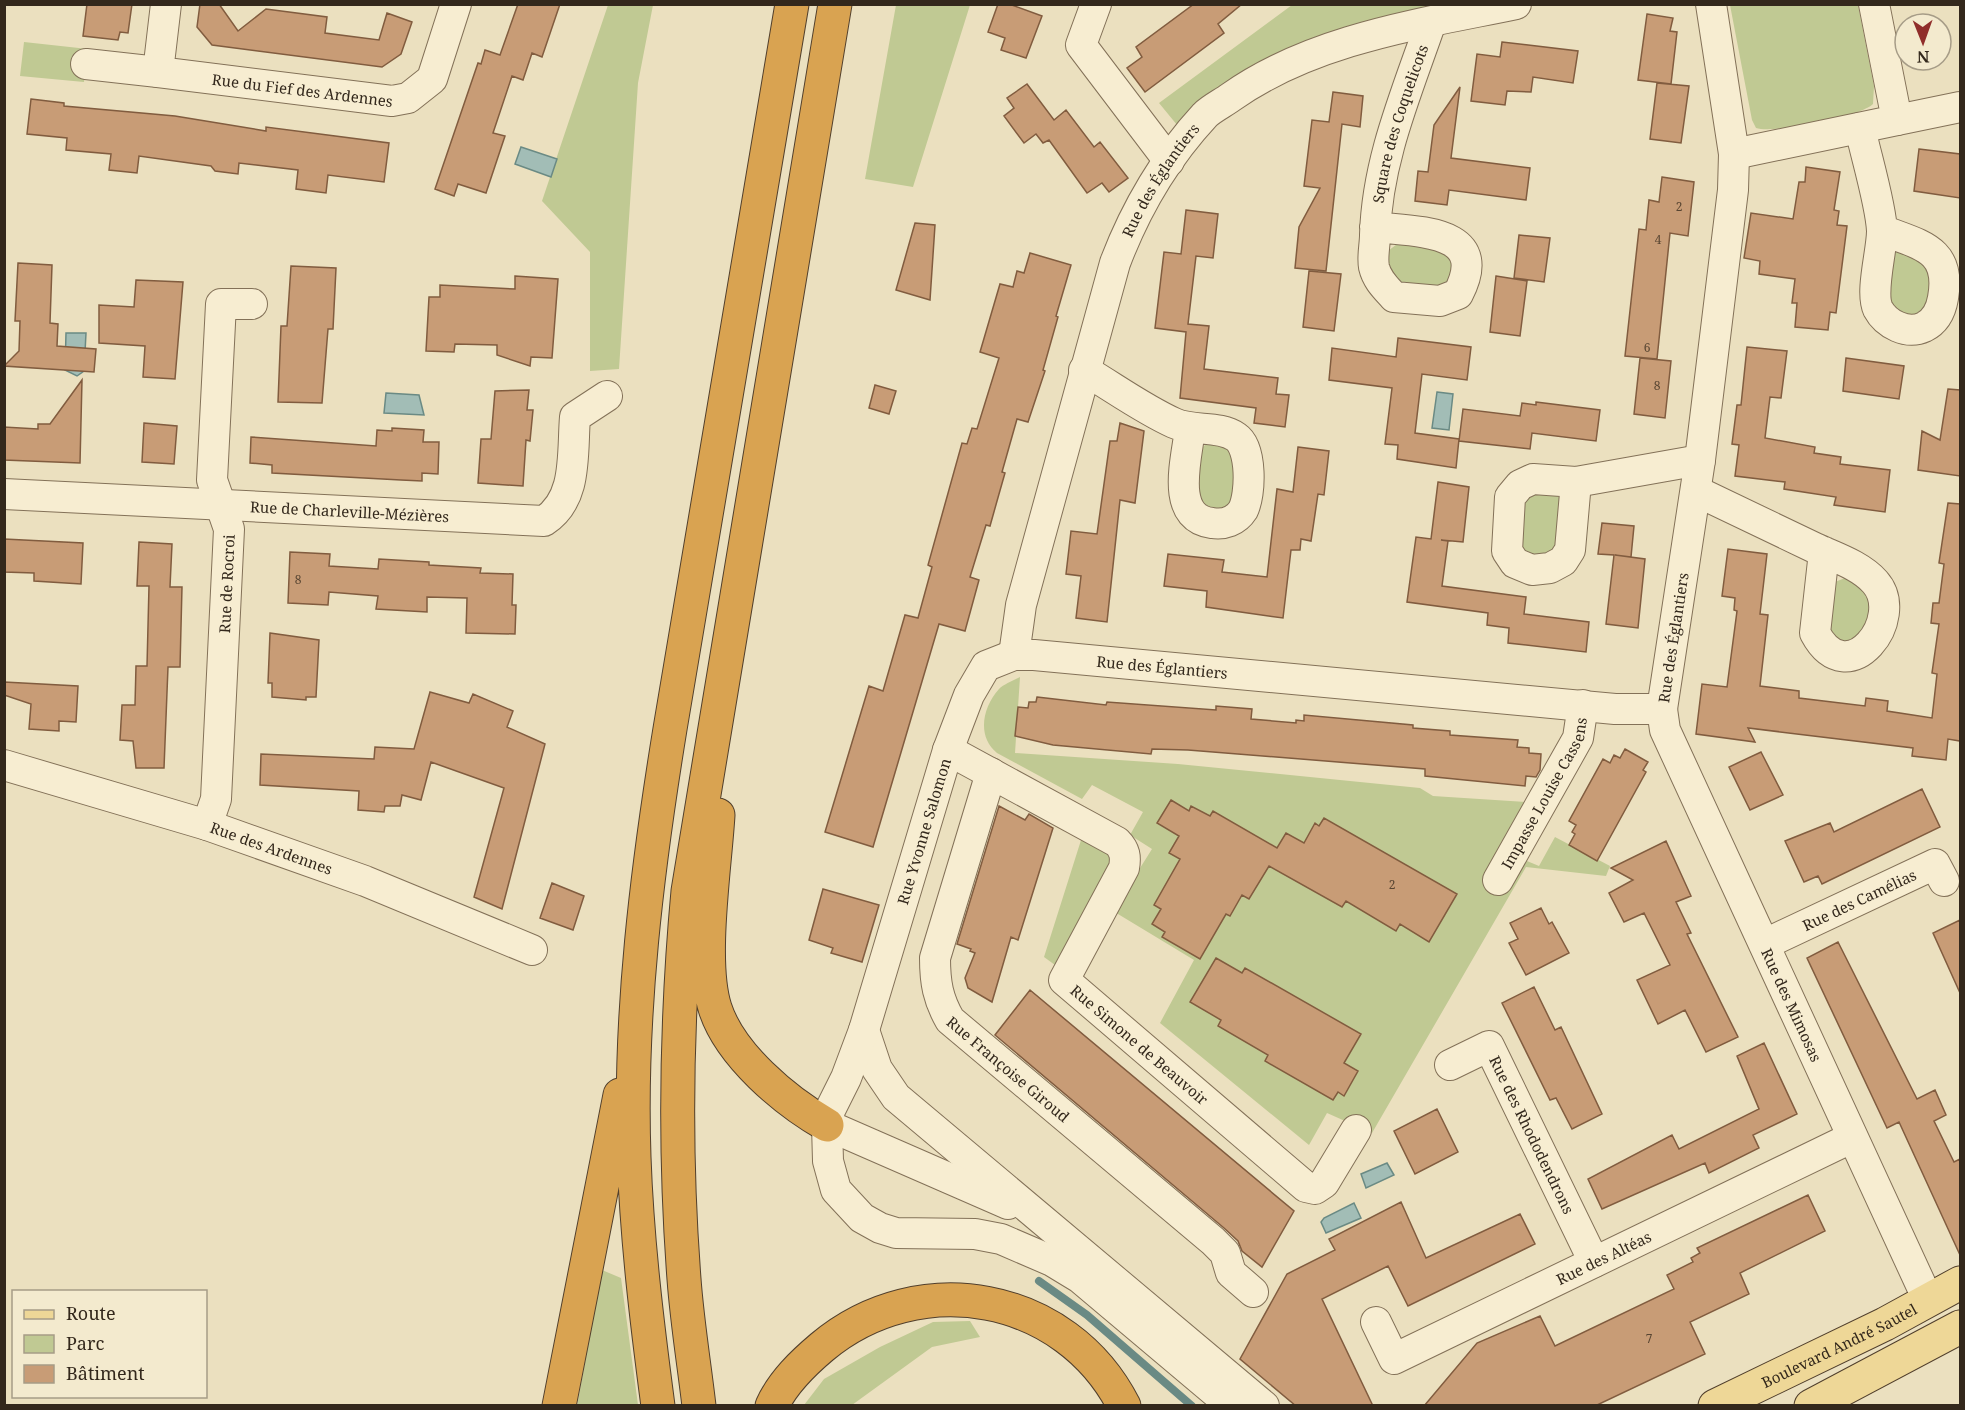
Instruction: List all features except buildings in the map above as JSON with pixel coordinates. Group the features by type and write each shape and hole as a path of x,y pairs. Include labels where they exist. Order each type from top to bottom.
{"highway":[{"path":"658,1406 642,1282 634,1157 637,1008 655,823 792,4"},
{"path":"699,1406 684,1280 677,1144 677,1025 688,891 730,621 835,4"},
{"path":"730,621 710,937 710,976 714,1007 726,1031 760,1074 794,1105 827,1125"},
{"path":"559,1406 637,1008"},
{"path":"772,1406 789,1378 808,1359 834,1337 863,1319 893,1307 926,1300 964,1299 1000,1305 1033,1317 1061,1333 1092,1360 1124,1406"}],"main road":[{"name":"Boulevard André Sautel","path":"1715,1406 1885,1324 1960,1282"},
{"path":"1811,1406 1960,1327"}],"street":[{"path":"158,72 166,4"},
{"name":"Rue du Fief des Ardennes","path":"86,64 392,101 402,100 408,98 432,79 456,4"},
{"path":"1096,4 1081,45 1169,161"},
{"name":"Rue des Églantiers","path":"1516,4 1431,22 1327,49 1257,79 1206,114 1169,161 1128,226 1084,370 1021,605 1014,655 1624,710 1662,710 1696,490 1733,190 1734,154 1711,4"},
{"path":"1874,4 1897,120"},
{"name":"Square des Coquelicots","path":"1375,227 1384,159 1431,22"},
{"path":"1734,154 1960,107"},
{"path":"1860,128 1882,230"},
{"name":"Rue de Rocroi","path":"207,825 216,799 229,529 212,480 221,304 252,304"},
{"path":"1084,370 1173,423 1190,429"},
{"name":"Rue de Charleville-Mézières","path":"4,494 544,521 558,512 569,485 575,417 607,396"},
{"path":"1576,482 1700,459"},
{"path":"1696,490 1824,552"},
{"name":"Rue Yvonne Salomon","path":"827,1125 830,1110 846,1078 864,1030 948,750 977,677 987,666 1014,655"},
{"name":"Impasse Louise Cassens","path":"1498,880 1574,747 1581,729 1583,705"},
{"name":"Rue des Mimosas","path":"1662,710 1665,730 1765,944 1851,1138 1928,1300"},
{"name":"Rue Simone de Beauvoir","path":"948,750 1117,842 1123,848 1126,858 1124,868 1064,980 1306,1187 1315,1189 1324,1184 1356,1130"},
{"name":"Rue des Ardennes","path":"4,765 207,825 365,881 532,950"},
{"name":"Rue Françoise Giroud","path":"991,773 935,958 934,981 939,1000 950,1020 1213,1241 1225,1253 1231,1273 1253,1292"},
{"name":"Rue des Camélias","path":"1765,944 1935,864 1944,881"},
{"path":"864,1030 878,1069 896,1097 1264,1406"},
{"name":"Rue des Rhododendrons","path":"1450,1065 1488,1046 1594,1262"},
{"path":"1038,1216 827,1125 828,1161 836,1190 862,1218 880,1228 896,1233 975,1234 1001,1239 1043,1257 1080,1278 1232,1406"},
{"name":"Rue des Altéas","path":"1376,1322 1394,1359 1851,1138"}],"green space":[{"path":"608,5 653,5 638,83 619,369 590,371 590,252 542,201"},
{"path":"896,5 970,5 913,187 865,179"},
{"path":"1292,5 1469,5 1430,12 1182,131 1159,103"},
{"path":"1730,5 1858,5 1874,86 1873,104 1852,114 1816,123 1780,129 1756,128 1752,120"},
{"path":"24,42 88,49 84,82 20,76"},
{"path":"1401,241 1453,252 1452,285 1406,289 1386,270 1388,251"},
{"path":"1901,248 1927,261 1936,299 1917,320 1890,309 1887,256 1891,250"},
{"path":"1207,443 1235,449 1238,501 1228,512 1197,508 1200,450"},
{"path":"1526,492 1557,493 1561,497 1559,546 1546,557 1519,553"},
{"path":"1845,578 1871,593 1867,633 1840,646 1824,621 1835,582"},
{"path":"1020,677 1015,753 1178,764 1420,788 1433,796 1543,803 1513,855 1539,866 1555,837 1610,866 1606,876 1526,867 1372,1133 1327,1113 1309,1145 1160,1023 1194,960 1113,911 1152,849 1130,835 1143,812 1092,785 1082,799 997,753 986,739 984,722 986,713 999,689"},
{"path":"1082,837 1108,851 1113,864 1055,965 1044,957"},
{"path":"602,1270 621,1278 638,1405 577,1406"},
{"path":"970,1321 980,1337 932,1347 852,1405 804,1405 824,1379 880,1347 933,1322"}],"water":[{"path":"521,147 557,159 551,177 515,164"},
{"path":"66,333 86,333 84,371 77,376 65,370"},
{"path":"1437,392 1453,394 1449,430 1432,428"},
{"path":"386,393 419,395 424,415 384,413"},
{"path":"1387,1163 1394,1175 1366,1188 1361,1174"},
{"path":"1354,1203 1361,1218 1326,1233 1321,1222 1324,1218"}],"waterway":[{"path":"1039,1281 1087,1315 1192,1406"}]}
